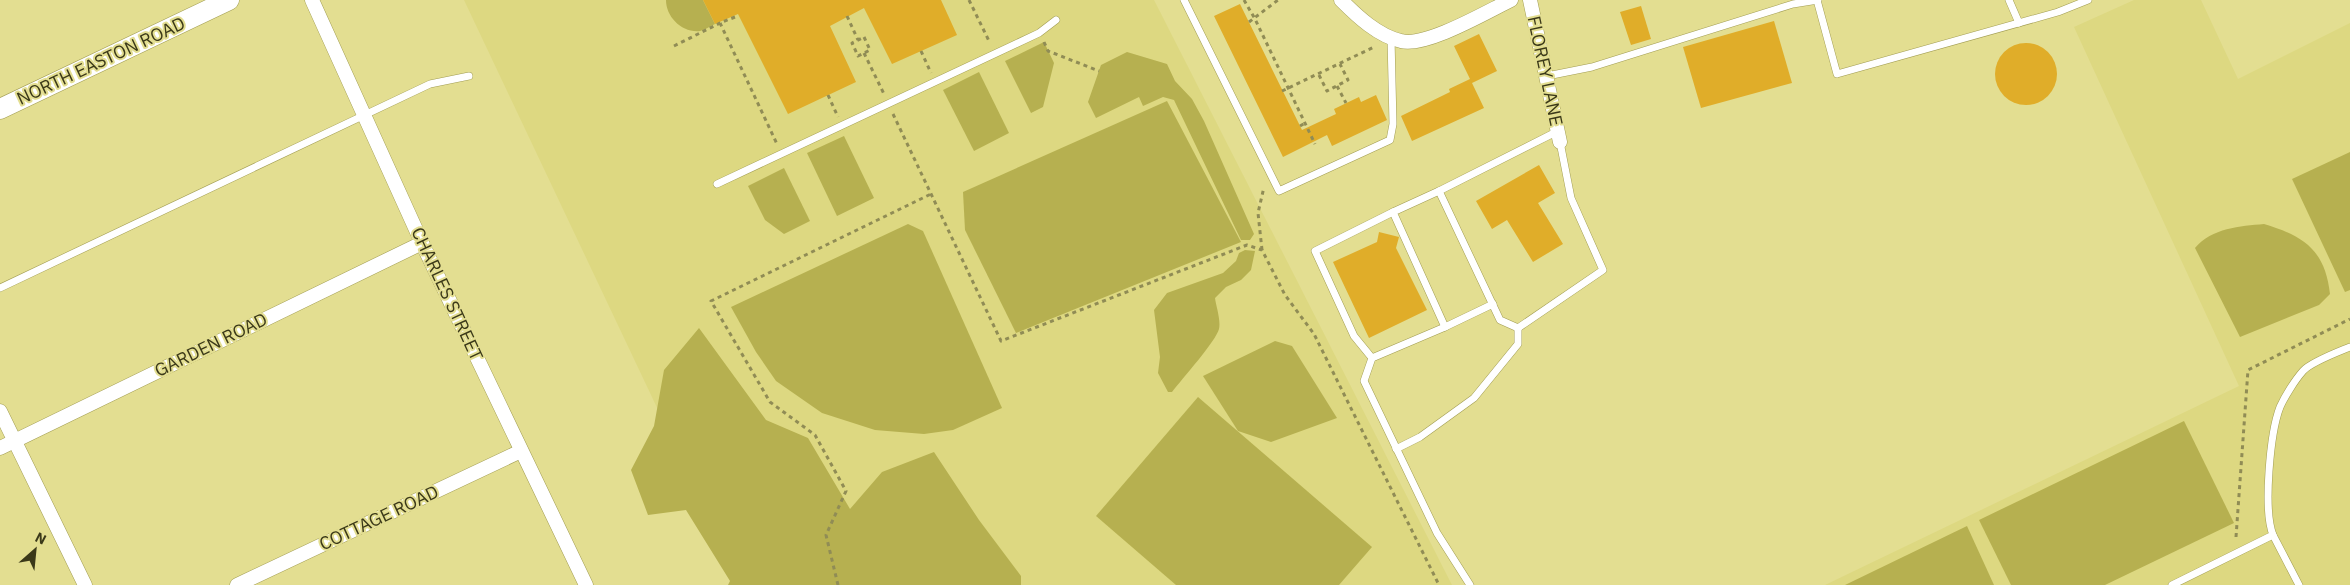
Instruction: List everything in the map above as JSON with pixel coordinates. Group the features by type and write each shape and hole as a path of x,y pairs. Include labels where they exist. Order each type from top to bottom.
{"main road":[{"name":"NORTH EASTON ROAD","path":"0,109 229,0"}],"street":[{"name":"CHARLES STREET","path":"312,0 422,243 586,585"},
{"path":"1341,0 1358,17 1402,42 1434,37 1512,0"},
{"name":"FLOREY LANE","path":"1530,0 1559,136"},
{"name":"GARDEN ROAD","path":"0,448 422,243"},
{"path":"0,411 85,585"},
{"name":"COTTAGE ROAD","path":"237,585 521,451"}],"lane":[{"path":"1184,0 1279,191 1390,140 1393,124 1391,37"},
{"path":"1547,76 1592,67 1793,4 1817,0 1837,74 2058,12 2088,0"},
{"path":"2009,0 2019,23"},
{"path":"717,184 1039,32 1056,20"},
{"path":"0,288 430,84 469,76"},
{"path":"1372,358 1354,336 1315,251 1393,212 1559,136 1571,198 1603,270 1518,328"},
{"path":"1439,191 1500,320 1518,328"},
{"path":"1393,212 1445,327"},
{"path":"1470,585 1437,533 1364,381 1372,358 1493,304"},
{"path":"1396,449 1420,437 1474,398 1518,344 1518,328"},
{"path":"2299,585 2268,524 2268,487 2280,407 2304,370 2350,346"},
{"path":"2172,585 2273,535"}],"path":[{"path":"969,0 995,53"},
{"path":"1244,0 1315,144"},
{"path":"1249,22 1278,0"},
{"path":"848,16 858,40"},
{"path":"674,46 735,17"},
{"path":"720,23 782,154"},
{"path":"864,38 870,50 858,56 852,43 858,40 864,38"},
{"path":"1044,42 1048,51 1099,71"},
{"path":"1282,91 1374,47"},
{"path":"921,51 935,81"},
{"path":"864,53 1001,342 1247,245 1262,250"},
{"path":"1266,57 1272,54"},
{"path":"1318,75 1327,91 1337,86 1348,80 1340,64"},
{"path":"1337,86 1346,103"},
{"path":"828,95 842,125"},
{"path":"1300,126 1305,124"},
{"path":"1268,169 1258,213 1262,250 1285,296 1314,334 1439,585"},
{"path":"838,585 826,534 846,491 815,435 770,402 710,302 931,194"},
{"path":"2236,537 2248,370 2350,319"}],"shaded area":[{"path":"464,0 1154,0 1452,585 741,585"},
{"path":"666,0 703,0 715,24 700,31 681,27 672,18"},
{"path":"2134,0 2201,0 2238,79 2350,23 2350,585 1825,585 2239,386 2074,27"},
{"path":"1044,42 1054,63 1043,107 1031,113 1005,61"},
{"path":"1127,52 1167,64 1175,81 1192,99 1204,121 1254,234 1250,240 1241,240 1174,100 1163,97 1143,106 1139,97 1096,118 1088,102 1101,65"},
{"path":"979,72 1009,133 974,151 943,90"},
{"path":"1167,101 1241,242 1016,333 965,230 963,192"},
{"path":"844,136 874,198 837,216 807,153"},
{"path":"2350,152 2350,290 2345,292 2292,179"},
{"path":"784,168 810,221 784,234 765,220 748,186"},
{"path":"908,224 923,231 1002,408 953,430 924,434 875,430 822,413 776,381 756,352 731,307"},
{"path":"2264,224 2290,234 2310,247 2323,266 2330,294 2319,305 2240,337 2195,248 2202,241 2218,232 2236,227"},
{"path":"1245,250 1255,251 1251,270 1241,280 1226,287 1215,298 1219,321 1217,335 1172,392 1168,392 1158,373 1160,357 1154,310 1167,293 1223,273 1236,261 1239,253"},
{"path":"699,328 766,420 808,438 850,509 882,472 934,452 979,520 1021,576 1021,585 728,585 730,581 686,510 648,515 631,470 654,426 664,370"},
{"path":"1275,341 1292,346 1337,418 1271,442 1238,431 1203,376"},
{"path":"1198,397 1372,547 1339,585 1176,585 1096,516"},
{"path":"2184,421 2234,523 2105,585 2011,585 1979,520"},
{"path":"1967,526 1994,585 1845,585"}],"building":[{"path":"703,0 941,0 957,35 892,64 864,8 830,26 856,82 788,114 738,14 715,24"},
{"path":"1240,4 1302,130 1336,114 1334,109 1359,97 1361,102 1376,95 1387,120 1332,146 1327,135 1283,157 1214,16"},
{"path":"1641,6 1651,39 1631,45 1620,12"},
{"path":"1774,21 1792,83 1701,108 1683,47"},
{"path":"1479,34 1497,71 1472,83 1484,108 1412,141 1401,116 1450,92 1449,89 1470,79 1454,46"},
{"path":"2020,43 2032,43 2048,52 2055,62 2057,74 2055,86 2048,96 2032,105 2020,105 2009,100 2000,91 1995,80 1995,68 2000,57 2009,48"},
{"path":"1539,165 1555,193 1538,203 1563,244 1533,262 1507,220 1492,229 1476,201"},
{"path":"1379,232 1399,237 1396,248 1427,310 1369,338 1333,262 1377,242"}]}
